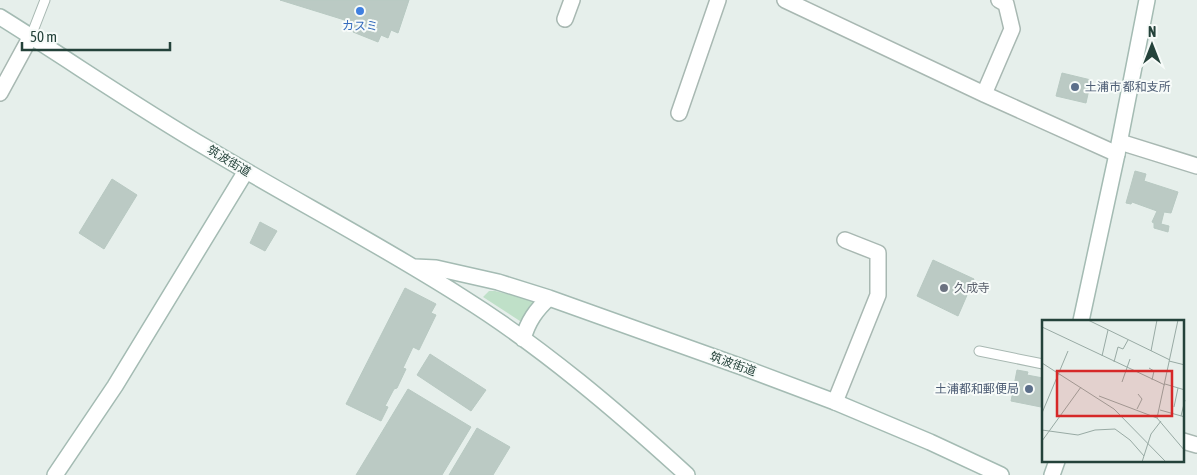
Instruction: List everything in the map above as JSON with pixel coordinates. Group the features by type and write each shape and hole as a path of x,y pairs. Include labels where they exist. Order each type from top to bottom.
{"street":[{"path":"565,19 572,0"},
{"path":"679,113 718,0"},
{"path":"785,0 984,94 1118,148 1197,166"},
{"path":"984,94 1012,29 1006,4 999,0"},
{"path":"1081,320 1147,0"},
{"name":"筑波街道","path":"0,17 200,144 464,298 523,338 592,393 687,475"},
{"path":"0,92 31,36"},
{"path":"55,475 115,386 246,171"},
{"path":"834,402 878,295 878,253 845,240"},
{"name":"筑波街道","path":"413,267 436,268 490,280 549,298 834,402 930,442 1001,475"},
{"path":"464,298 478,284 490,280"},
{"path":"523,338 533,314 549,298"},
{"path":"1184,441 1197,445"},
{"path":"1052,475 1057,462"}],"lane":[{"path":"31,36 45,0"},
{"path":"978,351 1042,364"}],"green space":[{"path":"489,291 536,301 527,312 523,323 483,297"}],"building":[{"name":"カスミ","path":"280,0 409,0 398,33 391,30 388,38 381,35 378,42 353,32 355,28 350,27 351,22"},
{"path":"1062,73 1091,80 1086,103 1056,96"},
{"path":"1135,171 1146,174 1144,181 1178,192 1171,213 1164,212 1161,224 1169,226 1168,232 1154,228 1154,223 1152,222 1157,211 1132,202 1131,204 1126,203"},
{"path":"112,179 137,195 104,249 79,233"},
{"path":"260,222 277,231 265,251 250,243"},
{"path":"933,260 974,279 958,316 917,296"},
{"path":"405,288 436,304 431,313 436,315 419,350 413,347 403,368 406,369 397,388 394,389 385,406 388,407 381,421 346,404"},
{"path":"430,354 486,390 471,411 417,375"},
{"path":"1017,370 1028,372 1027,375 1042,378 1041,407 1011,401"},
{"path":"408,389 471,427 442,475 356,475"},
{"path":"477,428 510,447 493,475 449,475"}],"place":[{"name":"カスミ","path":"360,11"},
{"name":"土浦市 都和支所","path":"1075,87"},
{"name":"久成寺","path":"944,288"},
{"name":"土浦都和郵便局","path":"1029,389"}]}
